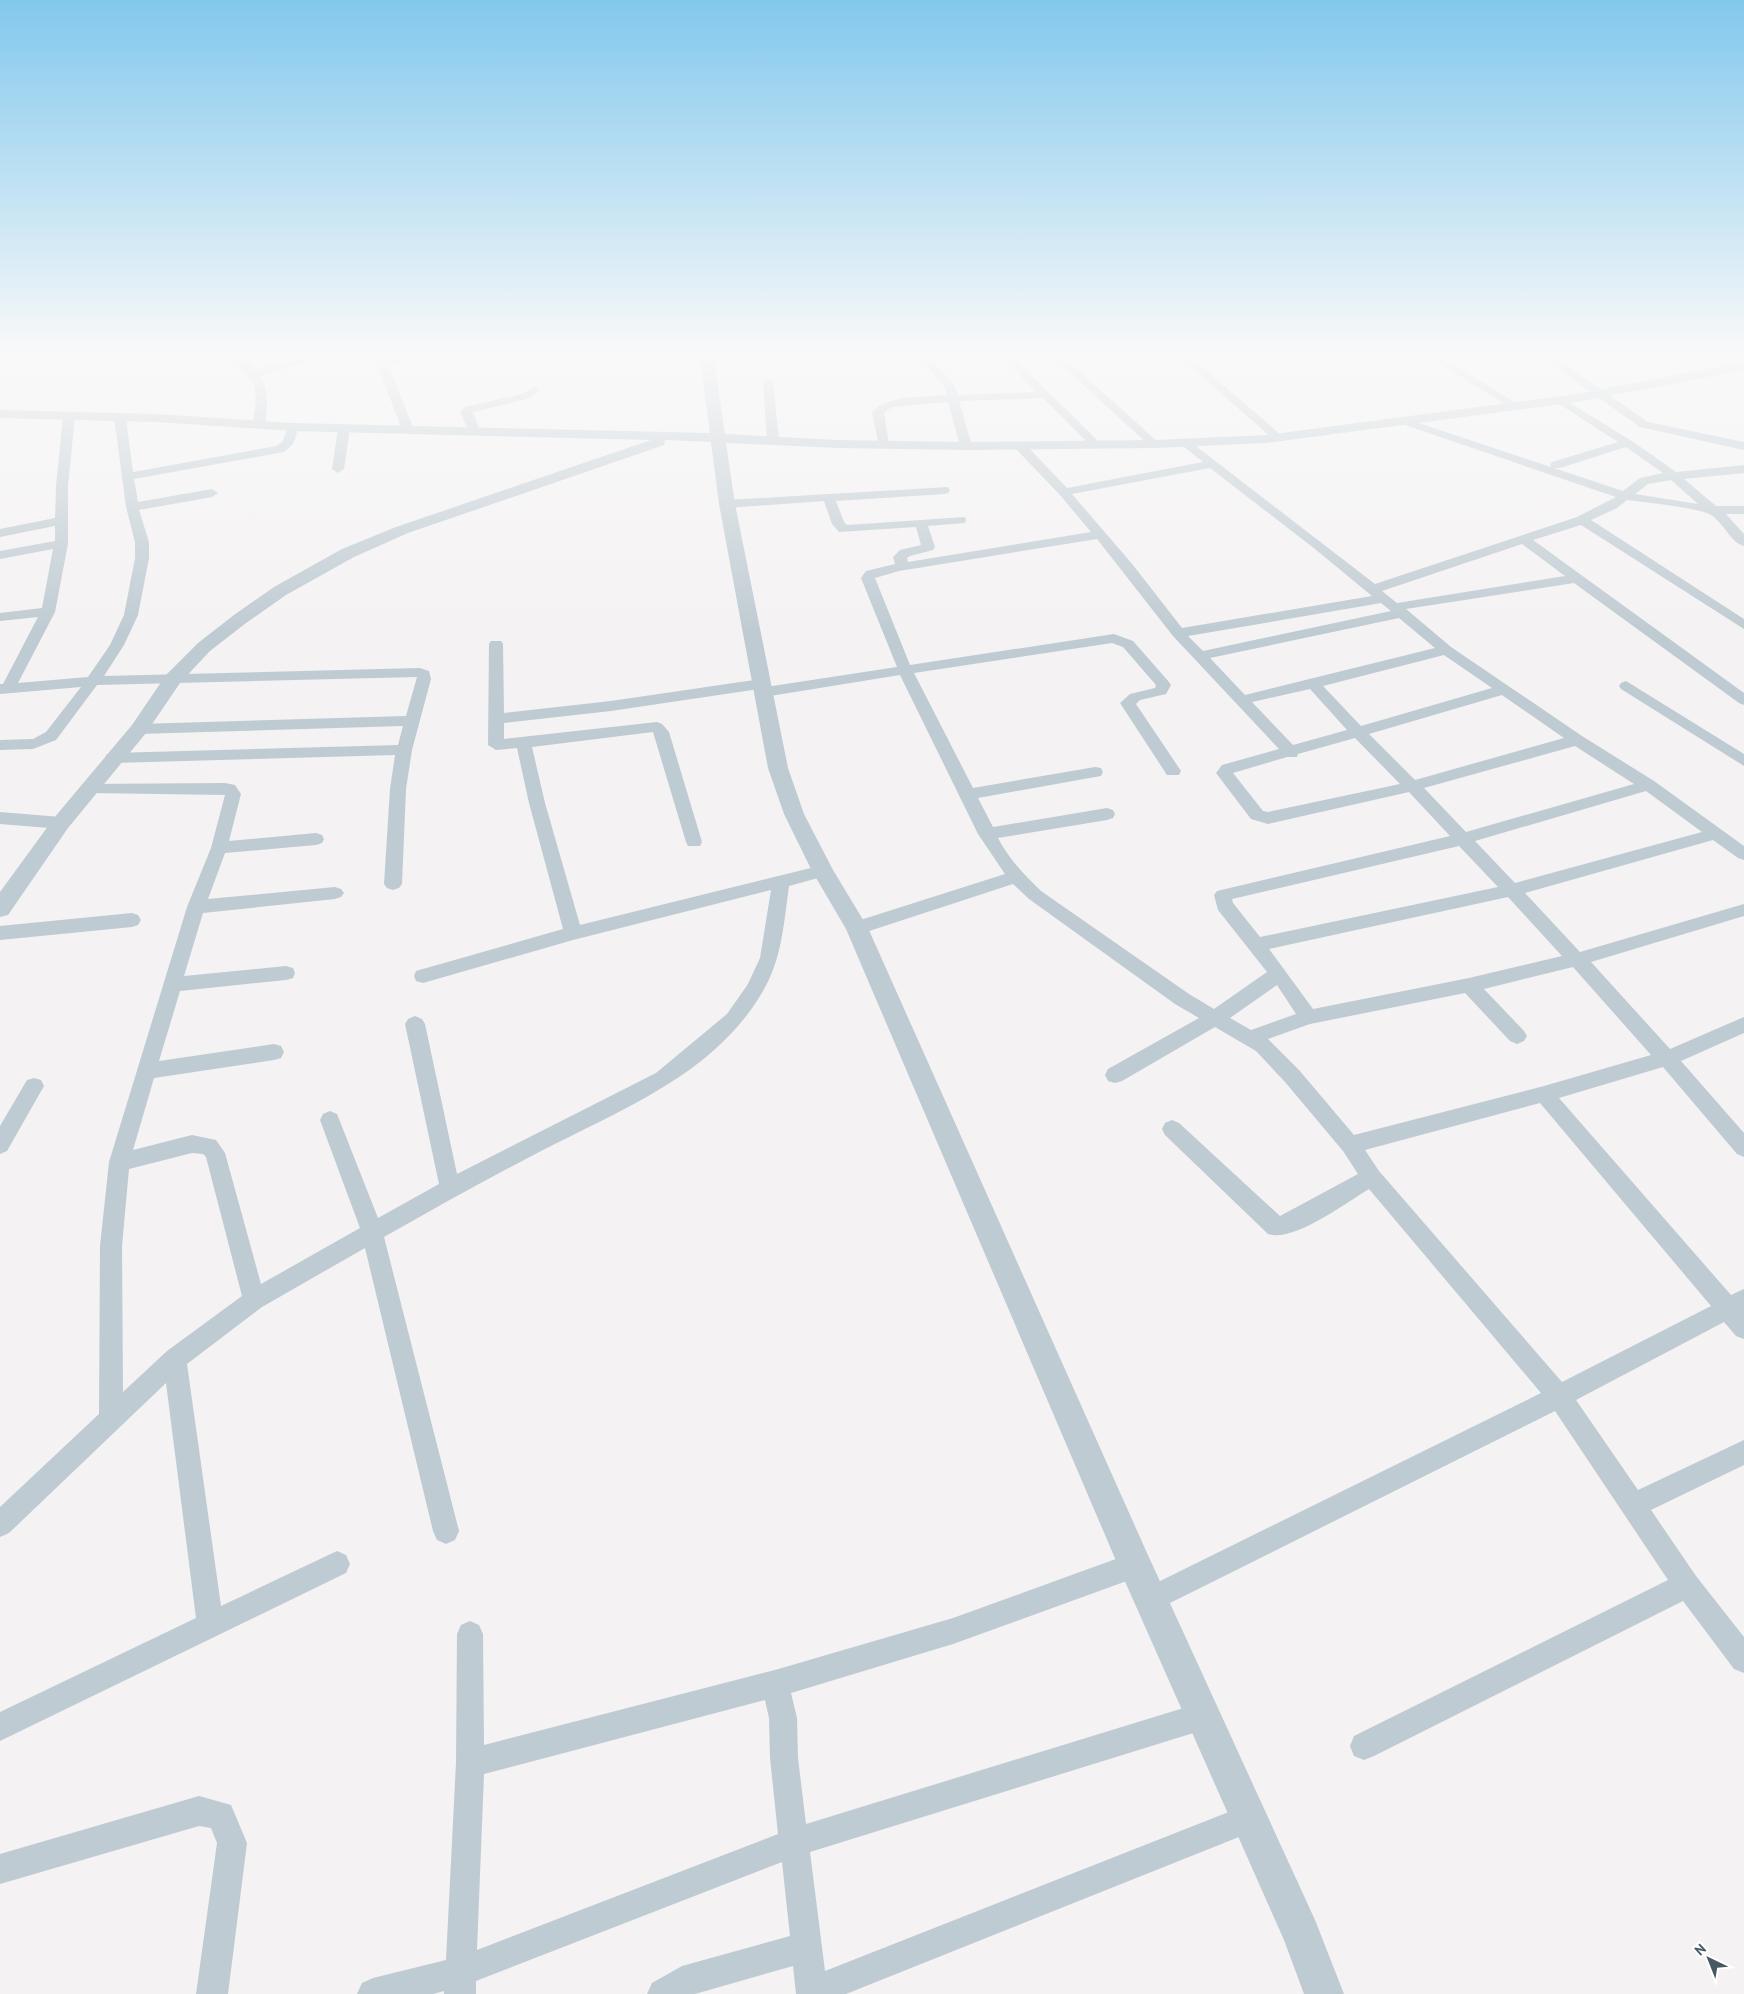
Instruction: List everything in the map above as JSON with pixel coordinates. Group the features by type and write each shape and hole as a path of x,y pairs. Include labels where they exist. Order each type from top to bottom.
{"street":[{"path":"4,688 48,612 60,544 67,446"},
{"path":"0,745 32,744 45,740 93,681 116,645 131,615 142,558 142,542 132,507 124,446"},
{"path":"128,477 283,446"},
{"path":"338,468 341,446"},
{"path":"0,909 61,823 139,729 173,678 204,647 240,619 280,591 348,553 402,530 646,446"},
{"path":"718,446 727,504 778,768 794,814 823,871 858,928 1135,1565 1300,1934 1324,1994"},
{"path":"1020,446 1064,492 1178,633 1291,753"},
{"path":"1189,446 1374,589 1446,650 1578,740 1648,784 1744,854"},
{"path":"1474,446 1587,486 1626,496 1713,510 1744,510"},
{"path":"1556,465 1618,446"},
{"path":"1632,446 1673,475 1726,520 1744,542"},
{"path":"1064,492 1210,464"},
{"path":"1374,589 1582,520 1613,505 1644,481 1673,475 1744,469"},
{"path":"727,504 944,490"},
{"path":"132,507 212,494"},
{"path":"830,497 838,524 844,529 960,520"},
{"path":"1582,520 1744,625"},
{"path":"0,533 61,521"},
{"path":"899,567 902,566 900,557 902,554 928,547 921,523"},
{"path":"1099,535 899,567 871,574 868,578 905,670 968,794 986,834 1016,877 1035,895 1182,999 1263,1046 1286,1069 1350,1145 1372,1177 1559,1396 1635,1505 1687,1585 1744,1659"},
{"path":"1524,540 1579,578 1744,700"},
{"path":"0,555 60,544"},
{"path":"1178,633 1394,606 1579,578"},
{"path":"1200,656 1394,606"},
{"path":"0,618 48,612"},
{"path":"496,719 905,670 1108,639 1122,640 1128,644 1164,685 1161,691 1135,697 1128,703 1173,771"},
{"path":"496,644 497,746 657,727 661,732 694,842"},
{"path":"1242,700 1446,650"},
{"path":"4,688 93,681 173,678 420,672 424,674 404,750 398,789 393,884"},
{"path":"1313,684 1357,733 1413,786 1579,960 1668,1058 1744,1148"},
{"path":"1626,686 1744,761"},
{"path":"1503,690 1291,753 1228,769 1224,773 1260,818 1268,818 1413,786 1578,740"},
{"path":"139,729 411,721"},
{"path":"522,743 573,933"},
{"path":"113,758 404,750"},
{"path":"968,794 1095,772"},
{"path":"1308,1017 1279,974 1224,904 1223,896 1463,839 1648,784"},
{"path":"90,788 229,789 233,794 220,848 196,907 119,1162 111,1246 111,1419"},
{"path":"986,834 1107,814"},
{"path":"0,818 61,823"},
{"path":"1255,945 1512,890 1715,834"},
{"path":"220,848 316,839"},
{"path":"423,976 573,933 823,871"},
{"path":"858,928 1016,877"},
{"path":"0,1524 176,1359 254,1300 450,1188 663,1080 734,1019 756,987 769,958 781,882"},
{"path":"196,907 335,893"},
{"path":"1250,1038 1308,1017 1469,985 1579,960 1744,910"},
{"path":"0,933 132,920"},
{"path":"174,984 286,973"},
{"path":"1115,1075 1215,1018 1279,974"},
{"path":"1469,985 1517,1036"},
{"path":"415,1024 450,1188"},
{"path":"1350,1145 1544,1094 1668,1058 1744,1025"},
{"path":"147,1071 274,1052"},
{"path":"0,1145 34,1086"},
{"path":"1544,1094 1735,1304 1744,1328"},
{"path":"330,1120 372,1232 446,1531"},
{"path":"1172,1129 1276,1227 1290,1224 1372,1177"},
{"path":"119,1162 192,1144 209,1146 215,1153 254,1300"},
{"path":"1151,1599 1559,1396 1735,1304"},
{"path":"176,1359 210,1626"},
{"path":"1635,1505 1744,1452"},
{"path":"0,1727 337,1564"},
{"path":"470,1762 775,1684 953,1631 1135,1565"},
{"path":"1364,1746 1687,1585"},
{"path":"461,1983 470,1762 470,1634"},
{"path":"775,1684 783,1718 784,1758 812,1993 1249,1820"},
{"path":"372,1994 461,1983 795,1842 1203,1716"},
{"path":"0,1869 200,1810 221,1815 232,1843 212,1994"},
{"path":"664,1994 682,1982 807,1948"}]}
